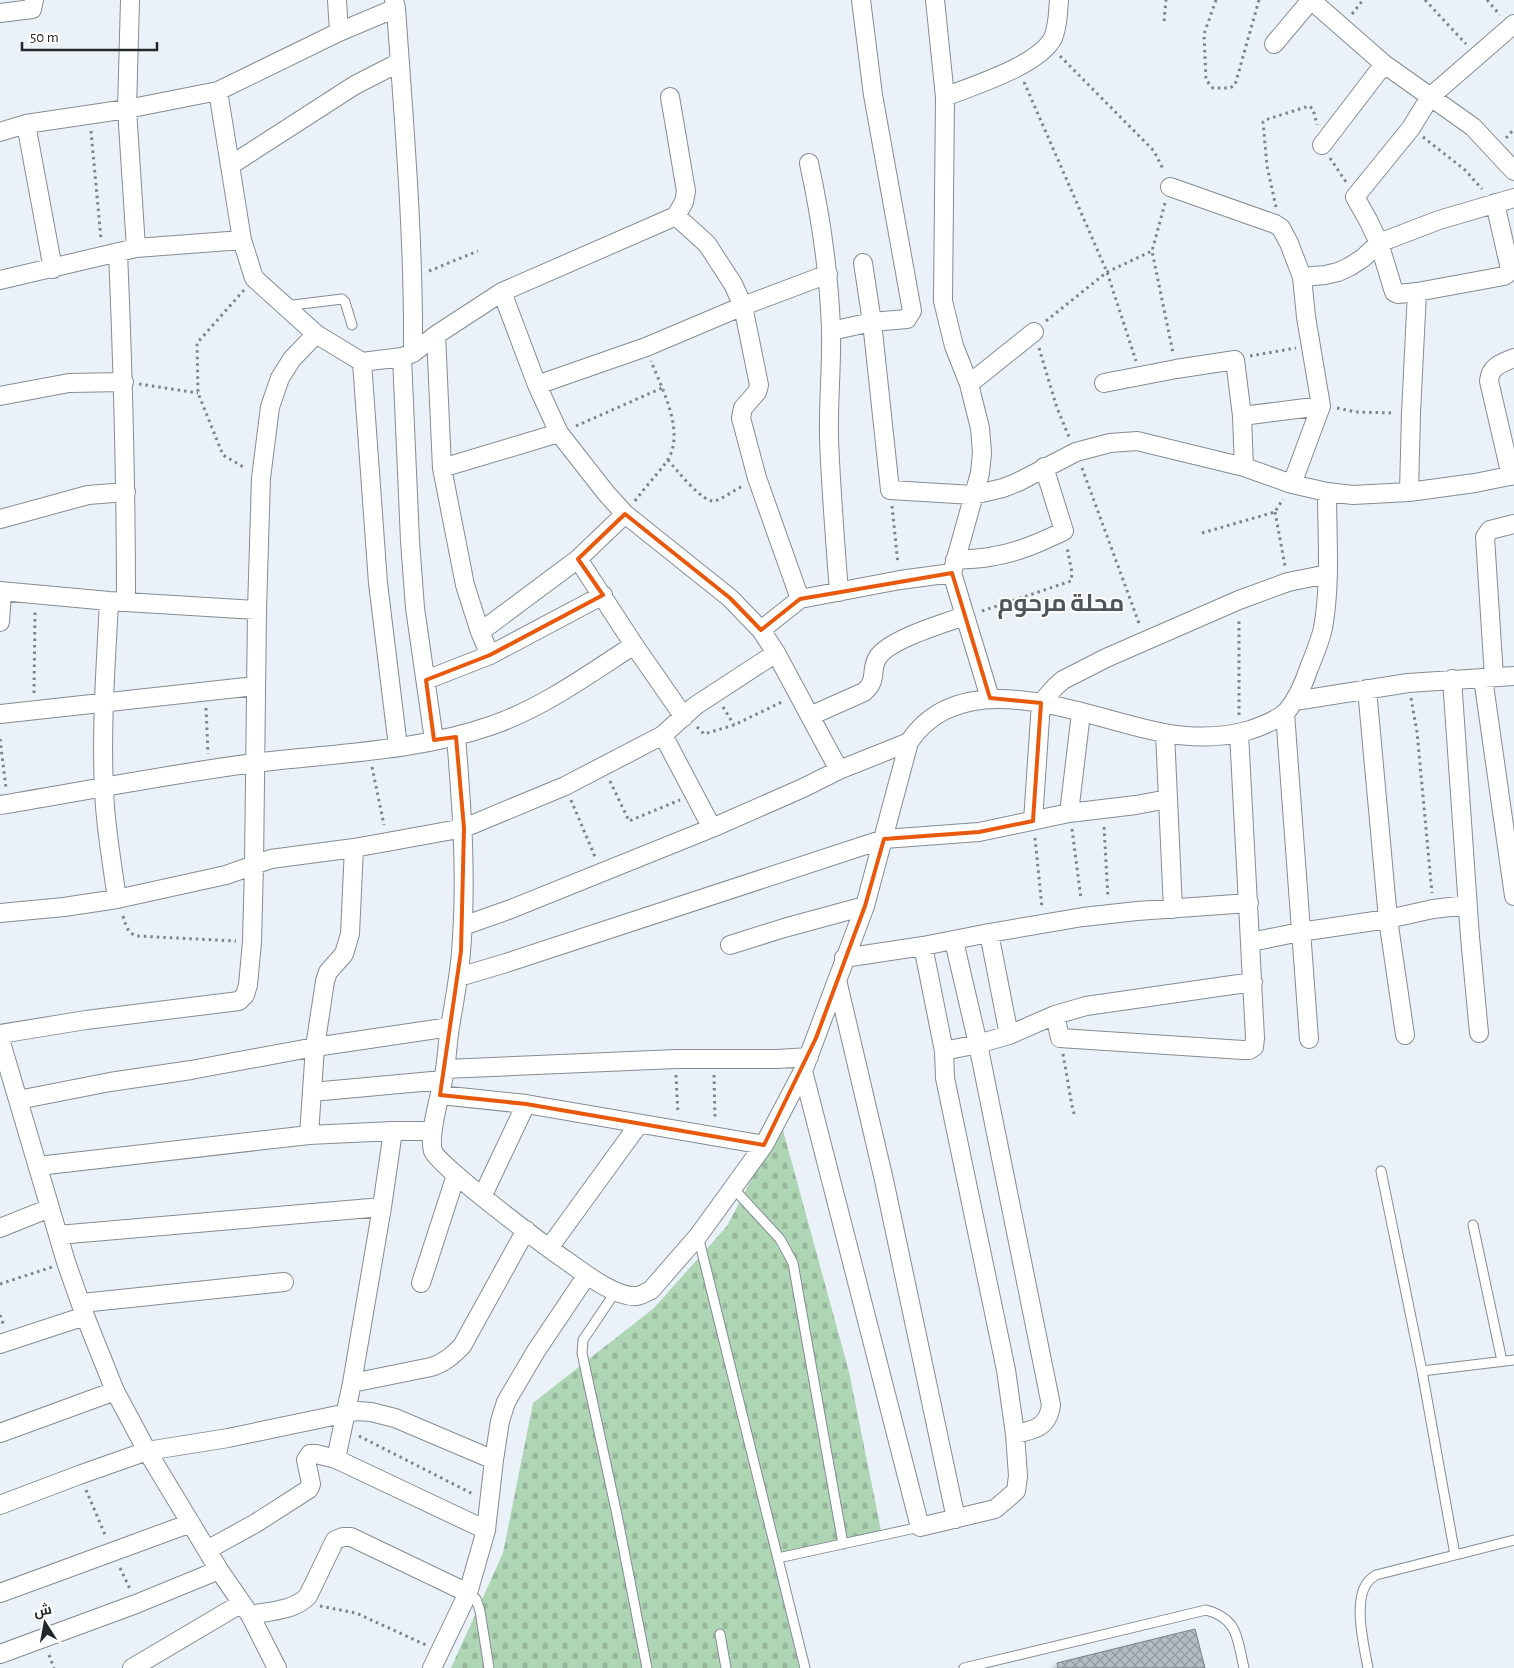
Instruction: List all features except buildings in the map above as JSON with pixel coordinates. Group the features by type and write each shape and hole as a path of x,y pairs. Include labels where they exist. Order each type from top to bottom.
{"street":[{"path":"0,12 27,10 32,8 34,0"},
{"path":"130,0 127,109 136,248"},
{"path":"337,0 339,32"},
{"path":"831,331 872,322 907,319 912,311 873,95 861,0"},
{"path":"935,0 946,97 943,301 954,346 969,384 980,428 982,453 980,473 953,567 964,616 990,698"},
{"path":"946,97 1018,68 1049,44 1054,36 1059,0"},
{"path":"1274,44 1311,0 1384,64 1473,127 1514,171"},
{"path":"0,132 26,124 127,109 218,91 395,4 414,314 408,355 410,542 415,608 434,740"},
{"path":"1495,203 1510,269 1508,273 1504,276 1398,294 1394,292 1379,243 1355,198 1411,128 1430,97 1476,55 1514,24"},
{"path":"231,165 355,85 400,62"},
{"path":"1322,145 1384,64"},
{"path":"218,91 242,240 254,278 316,334 362,362 408,355 502,292 676,216 684,202 686,192 670,97"},
{"path":"26,124 52,269"},
{"path":"809,163 820,216 828,274 831,331 829,438 839,592"},
{"path":"1170,187 1267,221 1281,228 1289,243 1302,276 1306,317 1321,406 1292,484"},
{"path":"1302,276 1325,275 1349,268 1379,243 1439,220 1514,198"},
{"path":"676,216 707,244 733,284 743,306 759,385 757,392 743,408 741,418 757,478 800,599"},
{"path":"0,280 136,248 242,240"},
{"path":"110,254 124,382 126,492 117,601 104,702 106,826 117,899"},
{"path":"863,263 872,322 890,490 973,495 1003,488 1018,482 1076,452 1110,443 1137,441 1244,466 1292,484 1327,492 1353,494 1409,492 1475,483 1512,475 1489,380 1493,369 1500,363 1514,358"},
{"path":"536,385 646,347 743,306 828,274"},
{"path":"502,292 536,385 559,433 625,514 730,598 761,630 776,653 839,770"},
{"path":"1409,492 1417,292"},
{"path":"969,384 1034,332"},
{"path":"0,1034 86,1020 239,1001 245,995 248,985 252,942 255,686 261,478 270,406 280,378 292,359 316,334"},
{"path":"436,335 442,468 465,585 480,632 490,655"},
{"path":"1104,382 1176,368 1235,360 1242,416 1244,466"},
{"path":"362,362 378,583 398,747"},
{"path":"0,396 69,383 124,382"},
{"path":"1242,416 1321,406"},
{"path":"442,468 559,433"},
{"path":"761,630 800,599 900,580 993,557 1016,551 1064,531 1044,467"},
{"path":"0,519 88,495 126,492"},
{"path":"1309,1039 1300,932 1290,707 1320,642 1323,628 1328,574 1327,492"},
{"path":"480,632 578,558 625,514"},
{"path":"1514,524 1490,530 1485,537 1488,677 1514,896"},
{"path":"578,558 634,645 684,717"},
{"path":"1033,822 1041,703 1048,693 1063,680 1106,658 1239,600 1288,582 1328,574"},
{"path":"0,622 1,592 257,610"},
{"path":"426,680 490,655 603,595"},
{"path":"810,716 864,692 872,682 873,670 878,656 891,646 964,616"},
{"path":"4,804 255,763 369,752 456,737 534,708 634,645"},
{"path":"0,913 64,907 117,899 226,875 271,859 354,848 464,828 565,786 663,735 695,706 776,653"},
{"path":"456,737 464,828 463,926 459,976 432,1145 436,1157 456,1176 483,1195 549,1248 587,1275 616,1291 636,1296 651,1290 698,1236 734,1189 764,1145 806,1064 865,906 909,742 924,723 940,712 962,704 990,698 1015,699 1041,703 1165,733 1221,736 1263,726 1290,707 1366,689 1452,679 1514,676"},
{"path":"1452,679 1467,905 1479,1033"},
{"path":"0,714 255,686"},
{"path":"1366,689 1388,919 1405,1035"},
{"path":"1070,813 1082,713"},
{"path":"1165,733 1173,909"},
{"path":"1055,1015 1060,1038 1249,1050 1254,1047 1256,1043 1239,733"},
{"path":"663,735 712,828"},
{"path":"463,926 511,909 601,871 712,828 839,770 909,742"},
{"path":"459,976 506,963 884,839 979,832 1070,813 1168,799"},
{"path":"309,1135 315,1047 325,981 328,972 344,954 350,934 354,848"},
{"path":"844,958 1083,918 1137,911 1249,903"},
{"path":"1251,942 1300,932 1388,919 1433,909 1467,905"},
{"path":"730,945 865,906"},
{"path":"989,933 1009,1035"},
{"path":"954,940 978,1044 1051,1405 1046,1422 1030,1431 1015,1434"},
{"path":"806,1064 920,1527 996,1509 1016,1491 1018,1476 1015,1434 1006,1370 945,1078 944,1051 923,946"},
{"path":"838,980 884,1180 956,1518"},
{"path":"944,1051 1009,1035 1055,1015 1096,1004 1253,982"},
{"path":"18,1100 110,1082 191,1070 315,1047 450,1027"},
{"path":"0,1039 66,1262 115,1390 147,1451 219,1570 246,1609 277,1668"},
{"path":"312,1092 443,1082 676,1059 806,1064"},
{"path":"443,1082 526,1104 764,1145"},
{"path":"483,1195 526,1104"},
{"path":"549,1248 639,1124"},
{"path":"336,1459 352,1383 393,1131"},
{"path":"38,1166 309,1135 433,1131"},
{"path":"421,1283 456,1176"},
{"path":"58,1235 382,1207"},
{"path":"0,1228 50,1208"},
{"path":"352,1383 431,1367 443,1363 452,1356 462,1346 526,1230"},
{"path":"432,1668 468,1593 486,1530 500,1421 506,1402 536,1352 587,1275"},
{"path":"0,1344 84,1310 284,1282"},
{"path":"0,1433 115,1390"},
{"path":"0,1505 147,1451 345,1420 357,1411 371,1412 395,1418 494,1460"},
{"path":"207,1550 256,1523 309,1489 311,1484 306,1460 310,1454 336,1459 486,1530"},
{"path":"0,1593 190,1523"},
{"path":"132,1668 246,1609 295,1606 302,1603 308,1596 335,1540 343,1537 351,1537 468,1593"},
{"path":"0,1654 136,1604 219,1570"}],"lane":[{"path":"285,306 342,299 345,302 352,325"},
{"path":"1382,1171 1422,1371 1455,1555"},
{"path":"734,1189 780,1239 793,1264 843,1544"},
{"path":"1473,1226 1502,1361"},
{"path":"698,1236 805,1668"},
{"path":"616,1291 584,1340 582,1352 647,1668"},
{"path":"1422,1371 1514,1360"},
{"path":"778,1558 920,1527"},
{"path":"1368,1668 1361,1629 1360,1611 1366,1584 1376,1574 1514,1540"},
{"path":"468,1593 476,1599 480,1611 489,1668"},
{"path":"964,1668 1206,1610 1220,1614 1231,1623 1244,1668"},
{"path":"720,1634 726,1668"}],"path":[{"path":"1164,21 1166,0"},
{"path":"1216,0 1204,34 1206,80 1214,88 1230,88 1235,85 1259,0"},
{"path":"1425,0 1476,55"},
{"path":"1049,44 1154,151 1170,187 1152,251 1176,368"},
{"path":"1018,68 1107,272 1140,376"},
{"path":"1281,228 1268,166 1263,122 1265,120 1309,106 1312,107 1322,145 1355,198"},
{"path":"90,113 110,254"},
{"path":"1411,128 1465,170 1495,203"},
{"path":"412,278 478,251"},
{"path":"1146,641 1076,452 1056,408 1034,332 1107,272 1152,251"},
{"path":"254,278 197,343 198,393 223,455 261,478"},
{"path":"1235,360 1312,345"},
{"path":"625,514 668,460 673,442 674,426 646,347"},
{"path":"124,382 198,393"},
{"path":"559,433 662,388"},
{"path":"1321,406 1356,412 1411,413"},
{"path":"668,460 700,495 708,501 714,501 757,478"},
{"path":"890,490 900,580"},
{"path":"1202,533 1275,512 1288,582"},
{"path":"964,616 1071,581 1072,573 1064,531"},
{"path":"34,711 35,595"},
{"path":"1239,600 1239,733"},
{"path":"1408,683 1417,732 1433,909"},
{"path":"205,692 209,770"},
{"path":"684,717 704,734 734,725 798,694"},
{"path":"0,739 4,804"},
{"path":"369,752 387,842"},
{"path":"604,767 629,821 694,794"},
{"path":"565,786 601,871"},
{"path":"1103,808 1109,915"},
{"path":"1070,813 1083,918"},
{"path":"1033,822 1044,924"},
{"path":"117,899 127,929 137,936 252,942"},
{"path":"1060,1038 1075,1117"},
{"path":"676,1059 676,1090 680,1130"},
{"path":"714,1060 715,1137"},
{"path":"0,1284 66,1262"},
{"path":"345,1420 466,1492 490,1501"},
{"path":"302,1603 356,1613 440,1652"},
{"path":"49,1655 54,1668"}],"highlighted area":[{"path":"625,514 730,598 761,630 800,599 952,573 990,698 1041,703 1033,821 979,832 884,839 865,906 816,1038 764,1145 526,1104 440,1095 461,951 464,828 456,737 434,740 426,680 490,655 603,595 578,559"}],"green space":[{"path":"781,1123 849,1372 883,1540 779,1561 802,1668 451,1668 503,1553 533,1403 654,1308 727,1226"}],"district":[{"name":"محلة مرحوم","path":"1061,603"}]}
